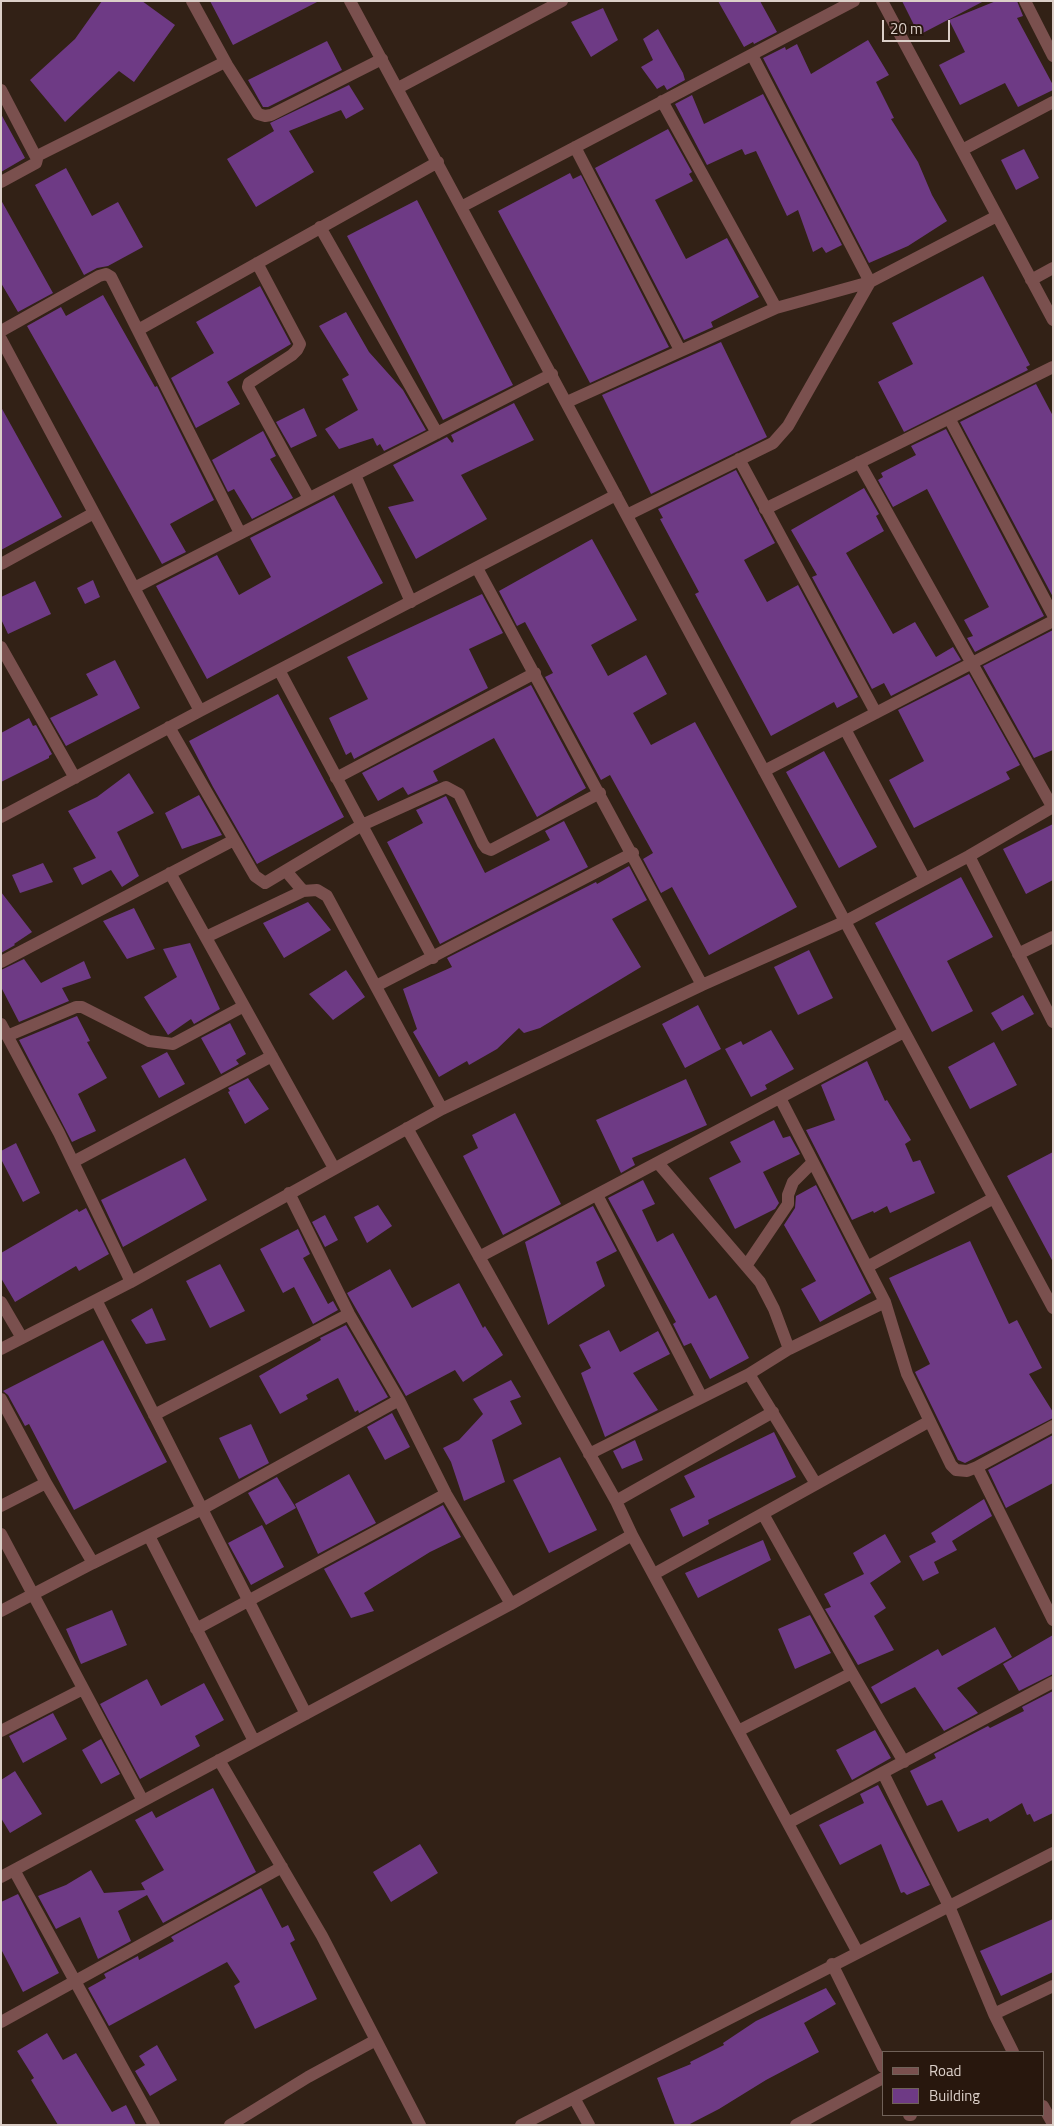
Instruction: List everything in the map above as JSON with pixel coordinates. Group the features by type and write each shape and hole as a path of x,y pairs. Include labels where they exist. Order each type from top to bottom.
{"street":[{"path":"192,1 225,62 258,114 265,116 271,114 382,59"},
{"path":"350,1 1053,1308"},
{"path":"398,88 562,1"},
{"path":"461,207 854,1"},
{"path":"882,1 1053,320"},
{"path":"1025,1 1053,56"},
{"path":"752,54 870,282"},
{"path":"37,156 225,62"},
{"path":"1,90 37,156 36,163 1,182"},
{"path":"662,101 776,308"},
{"path":"962,150 1053,102"},
{"path":"575,147 680,350"},
{"path":"138,330 438,162"},
{"path":"567,402 776,308 870,282 997,216"},
{"path":"320,228 437,433"},
{"path":"257,263 300,344 292,355 249,383 248,387 309,498"},
{"path":"1031,280 1053,268"},
{"path":"1,331 106,274 111,277 240,533"},
{"path":"627,515 773,443 782,435 870,282"},
{"path":"1,340 200,711"},
{"path":"765,509 1053,367"},
{"path":"134,588 552,374"},
{"path":"949,418 1053,615"},
{"path":"739,459 876,713"},
{"path":"1,1349 131,1282 442,1109 702,985 844,922 969,856 1053,808 859,462"},
{"path":"355,474 411,602"},
{"path":"1,817 200,711 616,496"},
{"path":"1,564 94,513"},
{"path":"477,568 702,985"},
{"path":"764,771 1053,621"},
{"path":"1,647 7,669 75,778"},
{"path":"279,670 432,958"},
{"path":"336,778 535,673"},
{"path":"169,728 255,876 265,882 270,881 362,825 446,787 459,794 483,844 491,850 600,793"},
{"path":"845,729 925,879"},
{"path":"1,962 234,840"},
{"path":"376,986 633,854"},
{"path":"969,856 1053,1022"},
{"path":"286,871 303,891"},
{"path":"170,873 334,1168"},
{"path":"206,938 303,891 317,890 327,896 442,1109"},
{"path":"1018,954 1053,937"},
{"path":"7,1036 76,1007 82,1007 150,1041 173,1044 244,1006"},
{"path":"1,1024 73,1162 131,1282"},
{"path":"479,1257 904,1032"},
{"path":"73,1162 272,1056"},
{"path":"780,1098 885,1302 907,1374 946,1458 956,1470 967,1471 1053,1426"},
{"path":"407,1128 616,1501 632,1535 858,1951"},
{"path":"746,1266 788,1204 788,1195 792,1182 813,1162"},
{"path":"658,1163 760,1282 774,1309 790,1349"},
{"path":"289,1193 349,1314 399,1400 446,1494 511,1604"},
{"path":"596,1195 701,1396"},
{"path":"868,1267 994,1198"},
{"path":"96,1300 306,1714"},
{"path":"1,1302 22,1338"},
{"path":"589,1454 701,1396 749,1374 790,1349 885,1302"},
{"path":"154,1415 349,1314"},
{"path":"749,1374 816,1484"},
{"path":"1,1398 46,1483 94,1563"},
{"path":"1,1611 202,1509 399,1400"},
{"path":"616,1501 773,1412"},
{"path":"654,1574 928,1422"},
{"path":"977,1467 1053,1620"},
{"path":"1,1506 46,1483"},
{"path":"196,1628 446,1494"},
{"path":"763,1514 904,1762"},
{"path":"1,1534 143,1801"},
{"path":"1,1877 511,1604 632,1535"},
{"path":"149,1536 254,1741"},
{"path":"738,1731 852,1673"},
{"path":"788,1823 1053,1682"},
{"path":"1,1731 83,1689"},
{"path":"219,1760 322,1936 420,2125"},
{"path":"883,1773 949,1906 994,2014 1012,2051"},
{"path":"522,2125 832,1964 1053,1853"},
{"path":"1,2022 282,1867"},
{"path":"14,1870 154,2125"},
{"path":"832,1964 882,2065"},
{"path":"994,2014 1053,1986"},
{"path":"230,2125 308,2077 376,2040"},
{"path":"796,2125 817,2120 882,2079"},
{"path":"574,2098 589,2125"},
{"path":"1044,2108 1053,2124"}],"building":[{"path":"102,1 142,1 175,25 134,82 119,71 65,122 30,80 75,39"},
{"path":"210,1 319,1 233,45"},
{"path":"718,1 760,1 777,32 744,47"},
{"path":"902,1 984,1 919,35"},
{"path":"996,1 1017,1 1023,16 1017,18 1053,85 1053,90 1018,107 1005,83 960,105 939,65 965,52 949,20"},
{"path":"603,8 618,40 591,57 571,22"},
{"path":"658,29 683,73 685,80 667,90 664,85 657,89 641,67 653,60 643,39"},
{"path":"868,40 889,75 876,82 894,118 891,119 918,162 932,195 947,221 908,246 869,263 763,58 785,47 786,50 797,44 811,74"},
{"path":"327,41 342,70 268,107 263,107 248,80"},
{"path":"349,85 364,109 346,119 341,110 289,131 314,172 256,207 227,159 274,131 270,123"},
{"path":"763,94 842,245 826,253 822,247 813,252 798,210 787,216 756,151 745,155 742,149 707,165 675,104 692,95 704,124"},
{"path":"1,114 25,158 1,172"},
{"path":"668,129 692,172 689,174 693,181 655,200 686,259 727,238 759,297 711,322 713,327 684,340 595,168"},
{"path":"1024,149 1039,178 1016,190 1001,160"},
{"path":"66,168 92,216 118,202 143,247 108,266 97,268 84,275 35,185"},
{"path":"570,173 573,179 581,175 669,347 590,383 498,211"},
{"path":"1,200 53,293 18,312 1,283"},
{"path":"417,200 513,385 443,420 347,236"},
{"path":"983,276 1030,365 1026,367 1028,370 904,432 878,382 913,364 892,323"},
{"path":"260,286 291,344 227,382 240,404 196,428 171,378 214,353 196,322"},
{"path":"103,295 155,387 157,386 214,500 170,524 186,552 162,564 27,326 61,307 66,316"},
{"path":"346,312 369,352 403,390 426,430 384,451 380,444 377,446 373,438 339,449 325,429 358,410 342,379 349,375 319,326"},
{"path":"721,342 767,437 651,494 602,395"},
{"path":"1036,384 1053,416 1053,597 960,422"},
{"path":"514,403 534,440 461,475 487,519 416,559 388,507 414,501 393,465 447,437 452,443 454,441 451,435"},
{"path":"1,407 62,517 1,550"},
{"path":"304,408 317,436 291,448 276,422"},
{"path":"946,429 1044,616 975,652 967,638 973,636 964,620 989,607 927,489 893,507 878,480 883,477 881,473 916,455 911,446"},
{"path":"263,431 276,456 270,459 293,498 252,519 234,489 228,492 212,460"},
{"path":"736,470 775,543 744,560 767,602 798,585 858,697 837,708 834,702 771,736 695,594 699,592 660,519 663,518 658,509"},
{"path":"864,488 879,514 876,516 884,531 846,553 893,634 915,622 936,657 953,647 961,660 891,696 884,683 872,689 812,577 817,575 791,530"},
{"path":"334,495 383,583 207,679 156,586 217,555 239,595 271,577 250,538"},
{"path":"592,539 637,620 591,645 608,676 646,655 667,694 633,713 651,745 695,722 797,907 709,955 672,887 661,893 643,859 653,853 610,775 601,780 545,677 553,673 525,622 517,626 499,591"},
{"path":"93,580 100,597 85,604 77,588"},
{"path":"35,581 51,614 8,634 1,619 1,597"},
{"path":"482,594 503,633 469,649 488,688 354,759 351,752 346,755 329,718 368,699 347,657"},
{"path":"1053,630 1053,750 1034,758 983,666"},
{"path":"115,660 140,708 66,746 50,718 98,695 86,674"},
{"path":"969,674 1020,765 1006,772 1010,779 914,828 889,780 924,761 898,710"},
{"path":"531,685 586,788 537,817 494,738 433,771 438,781 408,795 403,787 378,801 362,773"},
{"path":"278,694 344,817 257,864 189,741"},
{"path":"29,718 33,726 36,725 52,754 49,758 1,782 1,733"},
{"path":"824,751 877,847 839,868 786,772"},
{"path":"129,773 154,813 117,832 139,876 122,887 111,870 82,885 73,868 96,858 68,811 97,797"},
{"path":"199,795 222,835 182,849 165,813"},
{"path":"446,796 485,873 550,840 545,831 564,821 588,867 440,944 387,842 423,823 416,810"},
{"path":"1053,824 1053,880 1026,894 1003,849"},
{"path":"43,863 53,882 20,893 12,875"},
{"path":"629,866 647,900 612,919 641,967 540,1028 524,1033 519,1028 497,1049 469,1065 467,1061 439,1077 413,1032 417,1029 403,989 452,967 447,958 596,882 597,884"},
{"path":"961,877 993,937 947,961 973,1011 932,1032 875,923"},
{"path":"1,892 32,932 1,953"},
{"path":"308,902 331,930 284,958 263,923"},
{"path":"134,908 155,949 127,959 103,921"},
{"path":"190,943 220,1009 194,1024 191,1019 168,1035 144,997 177,977 163,949"},
{"path":"809,950 833,998 798,1015 774,967"},
{"path":"24,959 41,983 84,961 91,978 62,988 69,1001 19,1022 1,987 1,970"},
{"path":"346,970 365,997 333,1020 309,994"},
{"path":"1023,995 1034,1014 1002,1031 991,1013"},
{"path":"698,1005 721,1049 685,1068 662,1024"},
{"path":"77,1016 90,1041 87,1042 107,1078 78,1094 96,1131 72,1142 19,1040"},
{"path":"230,1023 246,1054 236,1060 239,1064 221,1074 201,1038"},
{"path":"771,1030 794,1069 765,1085 767,1089 751,1097 725,1049 741,1041 743,1045"},
{"path":"994,1042 1017,1085 970,1109 948,1067"},
{"path":"167,1052 185,1084 159,1098 141,1066"},
{"path":"867,1061 885,1101 887,1100 911,1140 905,1144 913,1162 920,1160 935,1193 890,1213 887,1206 874,1213 873,1211 852,1220 806,1130 835,1120 821,1085"},
{"path":"248,1078 269,1109 245,1124 228,1092 230,1091 228,1088"},
{"path":"686,1079 707,1125 632,1158 635,1165 621,1173 596,1120"},
{"path":"515,1113 561,1204 503,1235 463,1156 478,1148 472,1135"},
{"path":"774,1120 783,1138 790,1136 800,1154 763,1172 779,1203 775,1209 735,1229 709,1178 741,1162 730,1142"},
{"path":"16,1143 40,1193 23,1202 1,1159 1,1151"},
{"path":"1053,1152 1053,1262 1007,1176"},
{"path":"185,1158 207,1200 123,1247 101,1200"},
{"path":"643,1180 655,1204 642,1210 657,1242 673,1233 709,1299 716,1295 749,1358 710,1379 691,1343 684,1346 673,1324 676,1322 608,1198"},
{"path":"816,1185 871,1293 820,1322 801,1289 816,1281 784,1225 795,1208 796,1196"},
{"path":"378,1205 392,1226 367,1243 354,1217"},
{"path":"593,1206 617,1251 596,1262 605,1286 548,1325 525,1242"},
{"path":"86,1208 109,1254 79,1271 76,1266 15,1302 1,1278 1,1253 77,1209 79,1212"},
{"path":"325,1215 338,1240 325,1247 312,1222"},
{"path":"298,1229 310,1254 303,1258 328,1304 333,1301 338,1310 313,1324 294,1287 283,1293 260,1249"},
{"path":"970,1241 1009,1324 1017,1320 1042,1368 1029,1374 1053,1412 1053,1418 965,1463 958,1460 915,1372 930,1364 889,1278"},
{"path":"220,1264 245,1311 210,1328 186,1281"},
{"path":"390,1269 412,1308 459,1283 483,1328 485,1326 503,1355 463,1382 455,1370 406,1396 347,1293"},
{"path":"152,1308 166,1340 146,1344 131,1320"},
{"path":"346,1325 388,1397 359,1413 358,1410 355,1412 338,1378 306,1395 308,1399 280,1414 259,1376 321,1340 320,1338"},
{"path":"609,1330 620,1352 658,1331 670,1354 633,1373 658,1410 605,1437 581,1373 591,1368 579,1345"},
{"path":"103,1340 167,1462 74,1510 29,1424 25,1426 8,1395 3,1391"},
{"path":"511,1380 521,1397 510,1401 522,1424 492,1440 505,1482 464,1501 451,1462 443,1448 459,1440 483,1414 473,1399"},
{"path":"392,1413 410,1447 385,1460 367,1427"},
{"path":"251,1424 269,1463 239,1479 219,1438"},
{"path":"774,1432 796,1477 708,1520 709,1524 683,1537 670,1509 695,1497 684,1476"},
{"path":"1053,1435 1053,1483 1006,1508 988,1470"},
{"path":"635,1440 643,1460 622,1469 613,1451"},
{"path":"560,1457 597,1530 549,1553 513,1480"},
{"path":"349,1474 376,1523 318,1554 295,1504"},
{"path":"277,1477 296,1508 266,1525 248,1493"},
{"path":"984,1499 992,1516 952,1541 957,1550 934,1562 939,1573 923,1581 909,1556 936,1542 931,1533"},
{"path":"443,1505 461,1537 430,1552 364,1593 374,1611 351,1618 324,1569"},
{"path":"262,1525 284,1567 251,1585 228,1543"},
{"path":"885,1534 901,1562 870,1583 886,1608 874,1616 894,1650 858,1665 825,1609 831,1607 824,1594 864,1574 853,1553"},
{"path":"763,1540 771,1560 698,1598 685,1573"},
{"path":"112,1610 127,1645 81,1664 66,1629"},
{"path":"810,1615 831,1653 795,1669 778,1629"},
{"path":"995,1627 1012,1657 957,1688 978,1713 944,1731 915,1687 881,1704 871,1687 938,1649 942,1656"},
{"path":"1053,1635 1053,1674 1019,1691 1003,1664"},
{"path":"147,1679 161,1706 204,1683 224,1720 195,1736 200,1746 140,1779 100,1704"},
{"path":"1053,1691 1053,1813 1034,1822 1030,1814 1027,1815 1022,1803 990,1822 988,1818 958,1832 942,1800 927,1806 910,1771 936,1758 934,1754 988,1726 990,1728 1024,1711 1022,1707"},
{"path":"53,1713 67,1739 23,1763 9,1736"},
{"path":"875,1730 891,1758 852,1780 836,1750"},
{"path":"101,1739 120,1774 101,1784 82,1750"},
{"path":"15,1771 42,1814 10,1833 1,1818 1,1780"},
{"path":"878,1785 930,1885 907,1895 904,1892 901,1893 881,1844 840,1865 819,1825 864,1803 860,1794"},
{"path":"213,1788 256,1872 163,1923 147,1895 118,1911 131,1941 98,1959 80,1917 56,1929 38,1896 66,1885 91,1870 104,1893 145,1890 141,1883 164,1870 135,1820 152,1811 156,1818"},
{"path":"420,1844 438,1873 391,1902 373,1872"},
{"path":"261,1888 282,1928 288,1925 295,1940 290,1943 317,1999 255,2029 234,1986 240,1982 227,1962 109,2026 88,1988 106,1978 104,1974 138,1956 139,1960 174,1941 171,1937"},
{"path":"18,1894 59,1973 23,1992 1,1949 1,1902"},
{"path":"1053,1919 1053,1972 1001,1996 980,1951"},
{"path":"826,1988 836,2004 804,2023 819,2052 688,2125 675,2125 657,2078 691,2064 690,2062 724,2045 723,2043 756,2021"},
{"path":"47,2033 63,2060 76,2053 112,2112 126,2105 136,2125 58,2125 31,2080 34,2078 17,2051"},
{"path":"157,2045 177,2080 150,2096 135,2071 145,2065 139,2056"}]}
